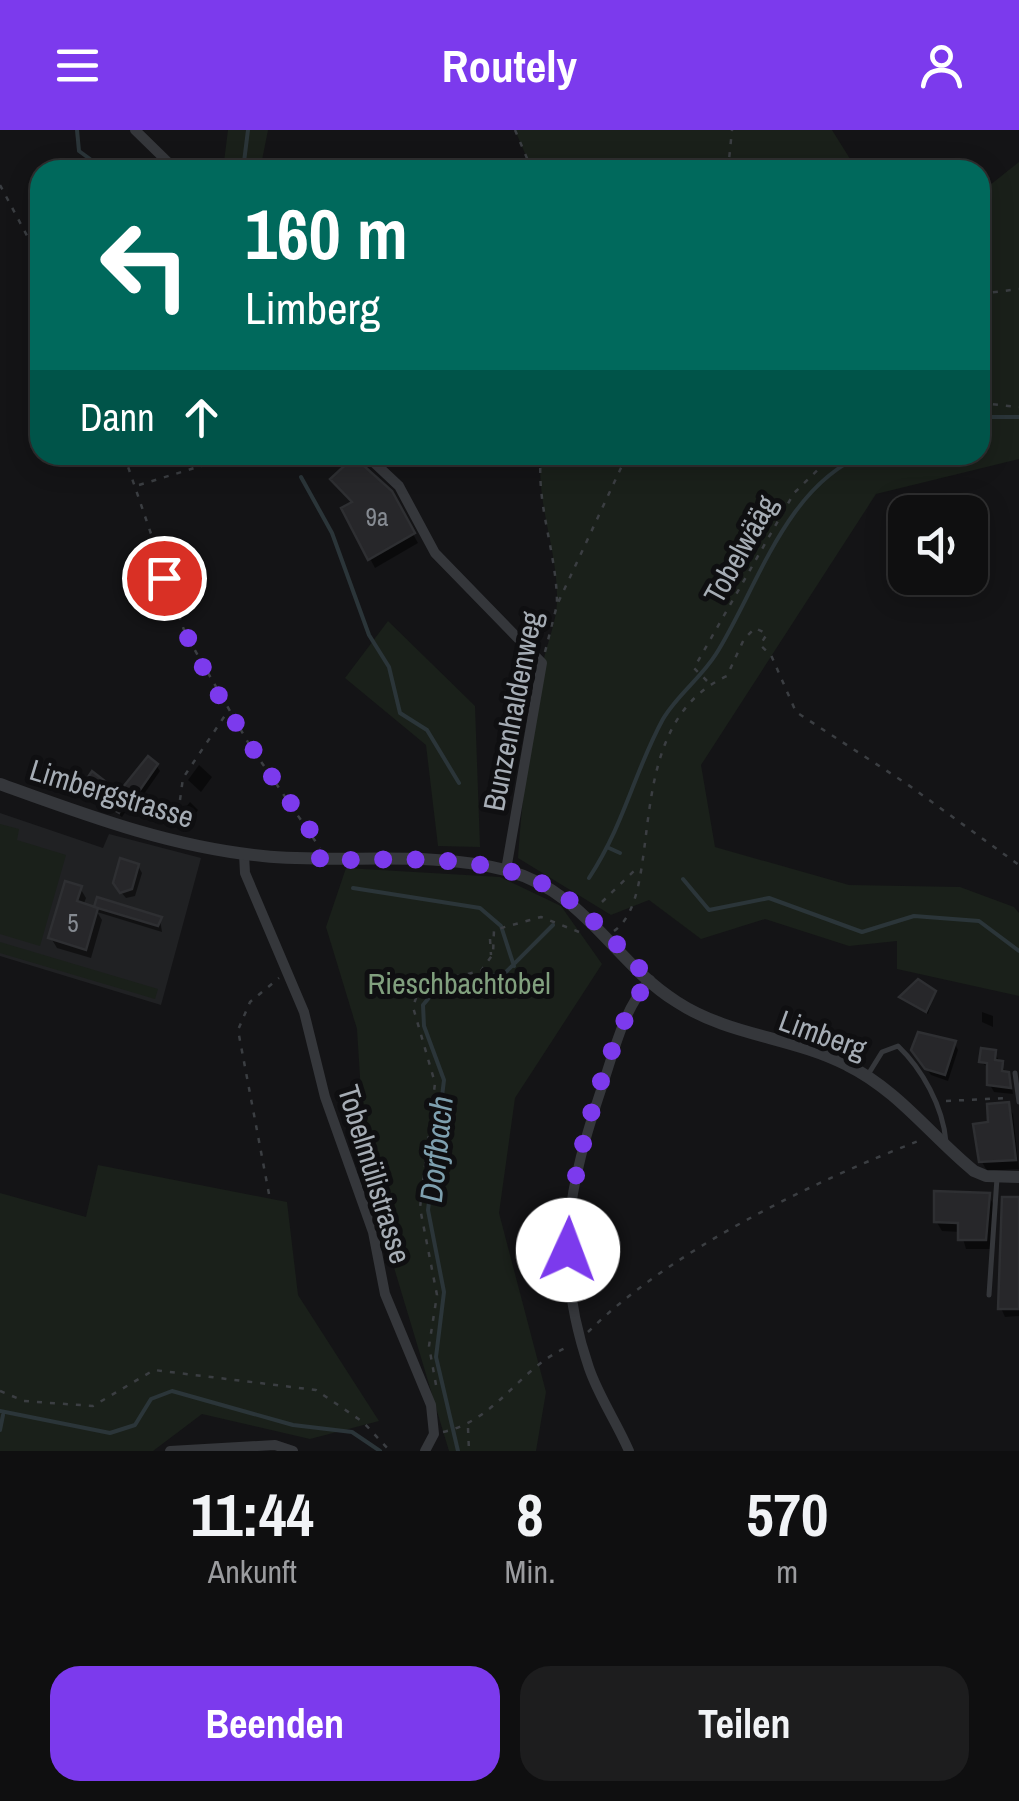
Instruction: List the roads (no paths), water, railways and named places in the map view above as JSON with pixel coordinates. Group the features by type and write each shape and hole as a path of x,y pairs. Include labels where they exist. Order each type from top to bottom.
{"street":[{"path":"136,130 166,160"},
{"name":"Bunzenhaldenweg","path":"377,465 399,486 427,543 444,564 542,663 506,870"},
{"name":"Limbergstrasse","path":"0,784 154,837 244,854 449,863 506,870 564,897 608,935"},
{"name":"Tobelmülistrasse","path":"244,854 245,872 304,1012 325,1097 373,1232 388,1304 431,1406 434,1434 426,1451"},
{"name":"Limberg","path":"608,935 650,980 699,1016 842,1062 868,1076 974,1171 998,1178"},
{"path":"629,1451 590,1372 581,1340 566,1224 572,1178 630,1005 650,980"},
{"path":"998,1178 1019,1177"},
{"path":"170,1451 264,1445 293,1451"}],"lane":[{"path":"868,1076 882,1052 898,1046 908,1064 925,1077 935,1102 941,1139"},
{"path":"1015,1072 1019,1099"},
{"path":"989,1295 998,1178"}],"waterway":[{"path":"77,130 79,151 91,160"},
{"path":"244,160 248,130"},
{"name":"Dorfbach","path":"990,417 1019,417"},
{"name":"Dorfbach","path":"589,878 612,837 663,719 716,654 793,515 813,490 845,465"},
{"path":"301,477 332,533 369,635 389,667 400,713 427,730 459,783"},
{"path":"609,848 620,853"},
{"path":"683,879 709,910 769,898 862,932 914,916 979,921 1019,951"},
{"path":"353,888 480,908 501,926 514,966"},
{"name":"Dorfbach","path":"458,1451 436,1357 444,1292 428,1210 444,1080 424,1026 423,1005 437,988 505,973 553,925"},
{"path":"0,1411 110,1433 135,1425 151,1399 172,1391 293,1425 352,1432 380,1451"},
{"path":"0,1430 3,1415"}],"park label":[{"name":"Rieschbachtobel","path":"459,983"}]}
